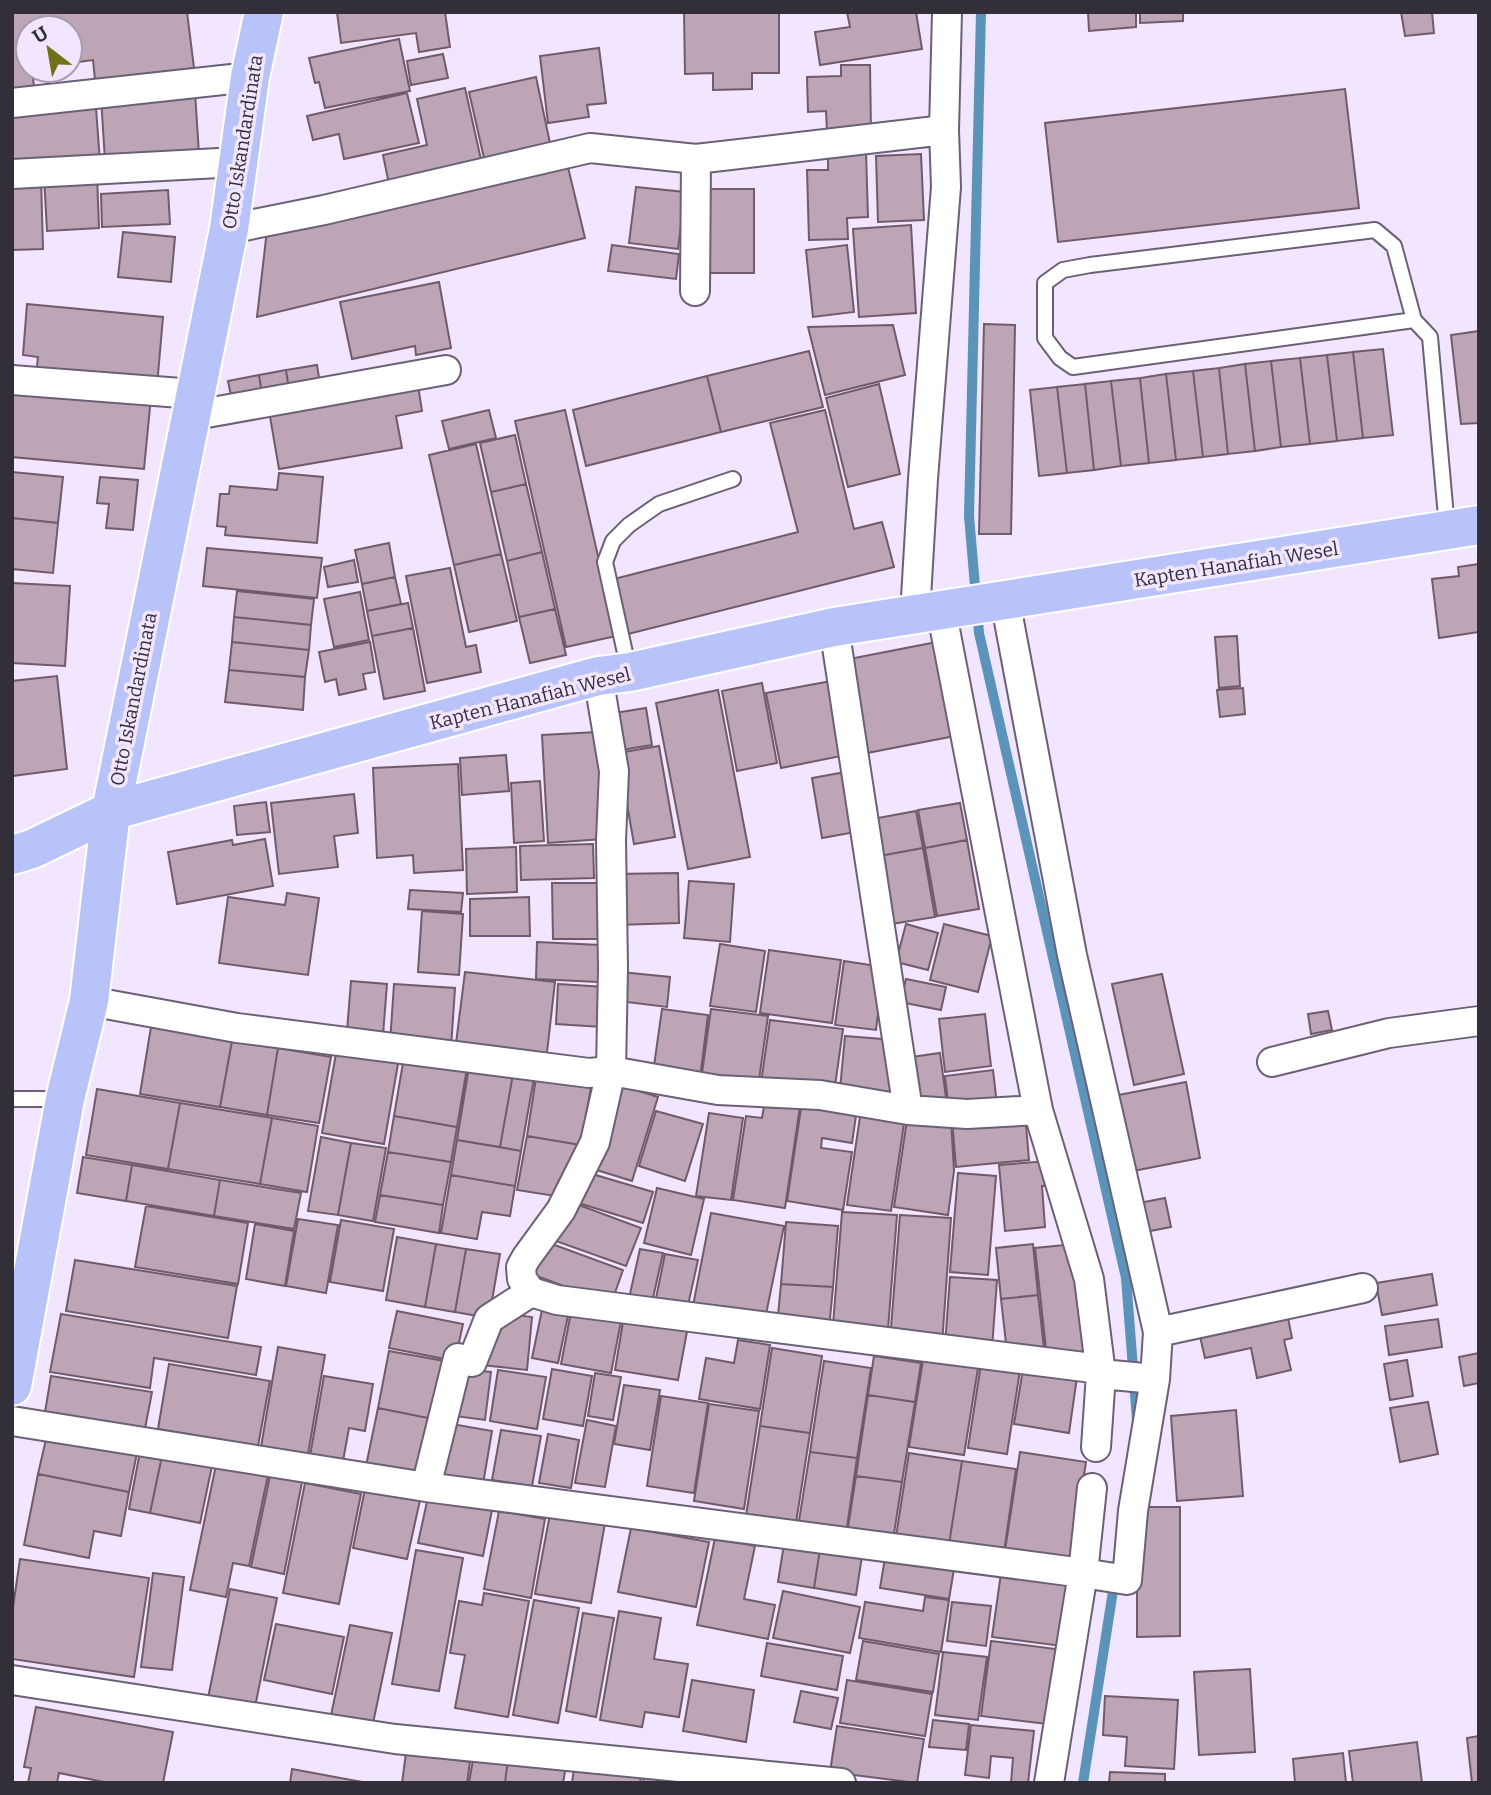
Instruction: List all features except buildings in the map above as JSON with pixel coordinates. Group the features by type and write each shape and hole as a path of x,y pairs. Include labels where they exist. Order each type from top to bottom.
{"main road":[{"name":"Otto Iskandardinata","path":"12,1386 65,1099 89,1000 111,811 229,229 250,76 264,12"},
{"name":"Kapten Hanafiah Wesel","path":"12,855 32,849 111,811 614,674 834,627 1463,528"}],"street":[{"path":"947,12 944,130 946,187 923,479 937,610 1038,1110 1088,1279 1103,1373 1096,1447"},
{"path":"12,103 250,76"},
{"path":"229,229 337,207 590,148 696,159 944,130"},
{"path":"695,291 696,159"},
{"path":"12,174 238,162"},
{"path":"12,380 192,405 446,370"},
{"path":"12,1421 426,1487 1127,1580 1147,1378 1158,1332 1072,955 999,601"},
{"path":"834,627 908,1110"},
{"path":"614,674 611,840 614,968 611,1071 595,1142 561,1210 522,1267 522,1279 531,1292 556,1300 1147,1378"},
{"path":"89,1000 237,1027 589,1073 611,1071 718,1090 820,1095 908,1110 967,1114 1038,1110"},
{"path":"1272,1062 1389,1033 1479,1021"},
{"path":"1158,1332 1363,1288"},
{"path":"426,1487 458,1358 472,1362 489,1319 531,1292"},
{"path":"1049,1783 1090,1574 1092,1488"},
{"path":"12,1680 395,1739 841,1783"}],"lane":[{"path":"1414,320 1073,366 1060,358 1045,338 1045,283 1063,270 1090,264 1375,230 1394,246 1414,320 1430,337 1463,528"},
{"path":"614,674 605,562 613,541 629,525 659,504 733,479"},
{"path":"12,1099 65,1099"}],"waterway":[{"path":"981,12 969,516 979,633 1126,1278 1137,1420"},
{"path":"1083,1783 1115,1578"}]}
